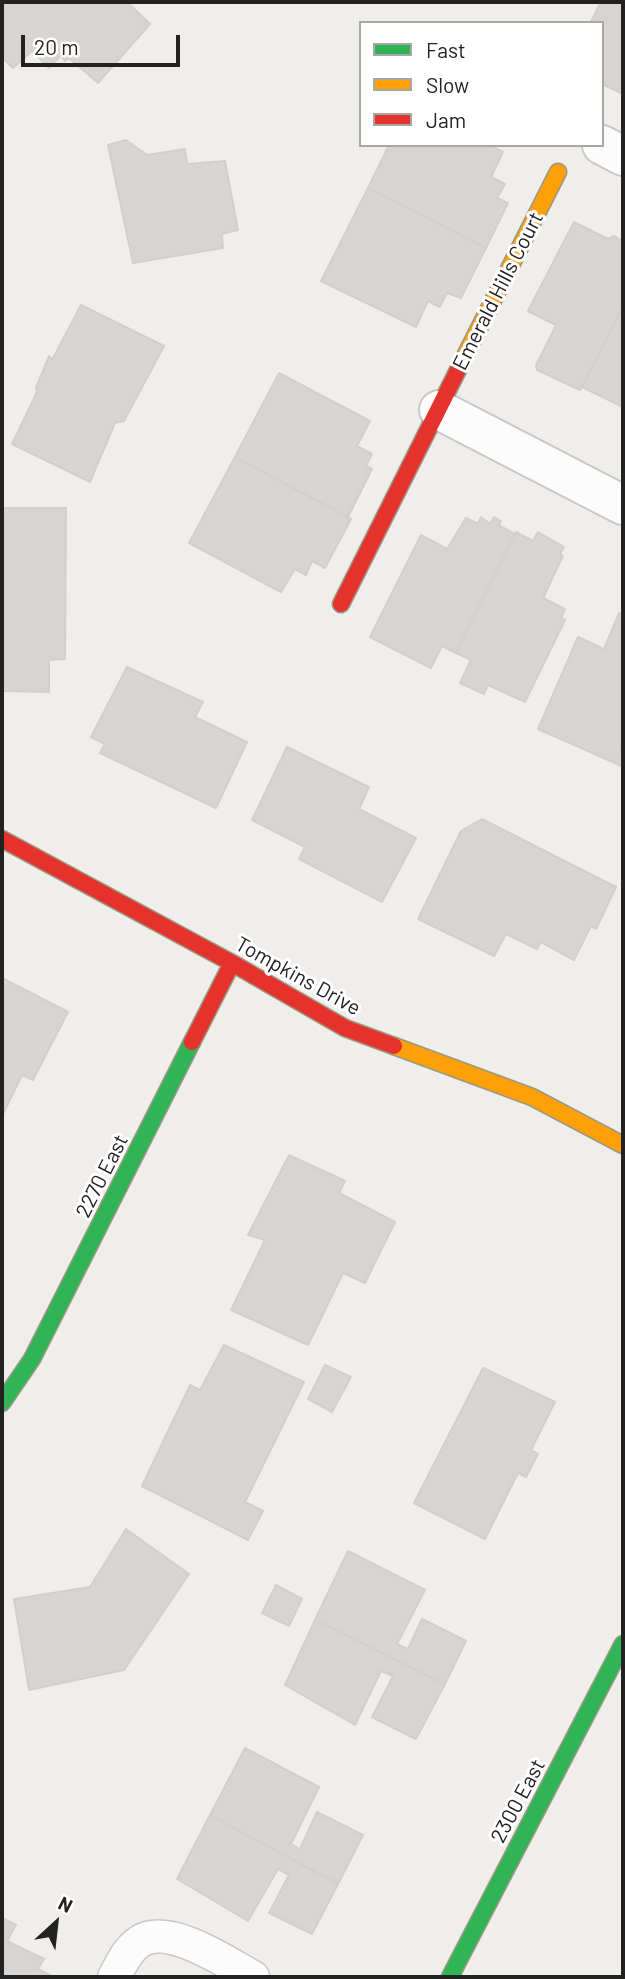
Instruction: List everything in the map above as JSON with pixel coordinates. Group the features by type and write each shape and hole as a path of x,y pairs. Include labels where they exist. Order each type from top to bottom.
{"street":[{"path":"604,146 623,156"},
{"name":"Emerald Hills Court","path":"341,604 558,172"},
{"path":"439,410 623,505"},
{"name":"Tompkins Drive","path":"2,839 232,963 345,1028 532,1097 623,1145"},
{"name":"2270 East","path":"2,1403 32,1359 232,963"},
{"name":"2300 East","path":"450,1977 623,1644"}],"lane":[{"path":"114,1977 131,1948 142,1940 160,1936 187,1942 253,1977"}],"building":[{"path":"2,2 131,2 129,4 150,24 98,83 69,58 65,61 61,55 49,68 32,51 13,68 2,57"},
{"path":"601,2 623,2 623,94 604,85 604,21 591,21"},
{"path":"126,140 147,155 185,149 187,164 225,161 238,230 222,234 223,248 133,263 108,145"},
{"path":"388,147 494,147 503,152 491,177 505,184 497,198 508,203 486,248 368,188"},
{"path":"368,188 486,248 461,298 447,293 440,307 428,301 416,327 321,281"},
{"path":"574,222 608,239 614,236 623,241 623,306 580,390 537,370 536,365 556,325 528,311"},
{"path":"81,305 164,346 124,421 115,423 90,482 12,444 37,392 36,388 49,356 52,360"},
{"path":"623,306 623,407 582,387"},
{"path":"279,373 370,421 357,446 372,454 366,466 372,469 348,517 235,457"},
{"path":"235,457 351,519 325,568 312,561 306,575 295,569 281,592 189,543"},
{"path":"2,508 66,508 65,659 49,660 49,692 2,691"},
{"path":"481,517 490,524 494,517 501,521 499,525 515,534 456,653 442,646 431,668 370,637 421,535 447,549 466,518 478,524"},
{"path":"516,532 533,541 538,532 564,547 560,554 563,556 543,598 565,609 561,618 565,620 525,702 488,685 484,694 460,683 471,660 456,653"},
{"path":"619,613 623,616 623,739 615,763 538,729 578,637 604,649"},
{"path":"127,667 203,702 195,717 247,742 216,808 100,753 105,744 91,737"},
{"path":"623,739 623,767 615,763"},
{"path":"287,747 369,787 359,809 416,838 382,902 299,859 305,847 252,820"},
{"path":"482,819 616,887 596,929 591,926 574,960 541,942 537,949 506,934 494,956 418,919 461,831"},
{"path":"2,978 68,1012 33,1080 22,1075 2,1116"},
{"path":"289,1155 345,1181 339,1193 395,1222 365,1283 343,1273 308,1345 231,1310 265,1240 248,1235"},
{"path":"224,1345 304,1382 245,1502 263,1511 248,1540 142,1486 190,1385 200,1390"},
{"path":"325,1365 351,1377 332,1412 308,1399"},
{"path":"483,1368 555,1402 531,1450 538,1454 526,1477 518,1473 485,1539 414,1503"},
{"path":"126,1529 189,1574 124,1670 29,1690 14,1599 90,1587"},
{"path":"348,1551 425,1590 397,1644 408,1649 422,1619 466,1641 445,1684 315,1620"},
{"path":"276,1585 302,1599 289,1626 262,1613"},
{"path":"315,1620 445,1684 416,1739 372,1717 393,1676 381,1671 355,1725 285,1685"},
{"path":"245,1748 319,1787 291,1844 300,1849 317,1812 363,1835 338,1884 210,1815"},
{"path":"210,1815 338,1884 312,1934 269,1913 289,1875 278,1869 248,1921 177,1879"},
{"path":"2,1918 16,1925 7,1941 44,1959 38,1969 54,1977 2,1977"}],"traffic: fast":[{"path":"2,1403 32,1359 192,1042"},
{"path":"450,1977 623,1644"}],"traffic: slow":[{"path":"462,362 558,172"},
{"path":"394,1046 532,1097 623,1145"}],"traffic: jam":[{"path":"341,604 462,362"},
{"path":"2,839 232,963 345,1028 394,1046"},
{"path":"192,1042 232,963"}]}
